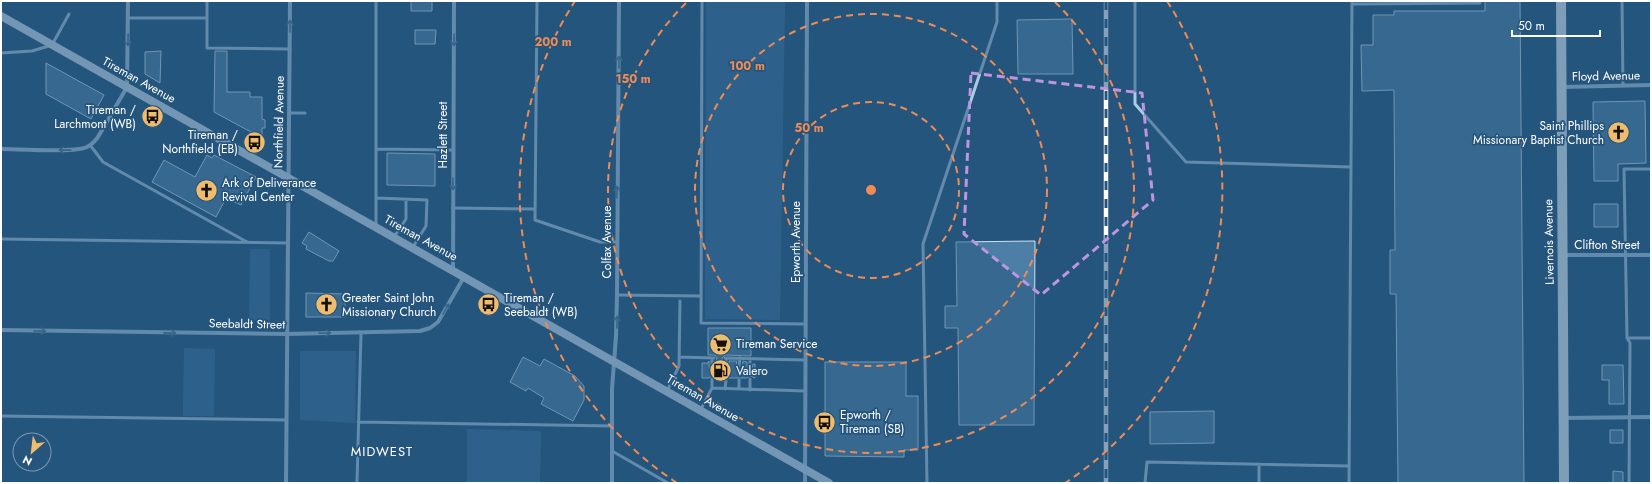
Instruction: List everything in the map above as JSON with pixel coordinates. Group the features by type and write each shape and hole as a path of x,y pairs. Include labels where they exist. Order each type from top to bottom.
{"main road":[{"name":"Livernois Avenue","path":"1561,1 1564,483"}],"street":[{"path":"1,149 73,150 86,148 98,137 127,87 128,1"},
{"name":"Northfield Avenue","path":"286,483 286,334 290,1"},
{"name":"Hazlett Street","path":"453,270 454,1"},
{"name":"Colfax Avenue","path":"612,483 612,426 617,295 619,1"},
{"name":"Epworth Avenue","path":"805,483 807,1"},
{"name":"Tireman Avenue","path":"1,16 394,236 829,483"},
{"name":"Floyd Avenue","path":"1561,86 1651,85"},
{"name":"Clifton Street","path":"1562,254 1651,255"},
{"name":"Seebaldt Street","path":"1,330 286,334 420,332 430,328 438,322 464,276"},
{"path":"1564,418 1651,417"}],"lane":[{"path":"207,1 207,48 290,49"},
{"path":"376,1 376,227"},
{"path":"537,1 535,220 600,242 617,242"},
{"path":"702,1 701,323 805,324"},
{"path":"928,483 924,244 997,22 997,1"},
{"path":"1135,1 1135,104 1186,162 1350,167"},
{"path":"1349,483 1352,2 1480,3 1480,1"},
{"path":"1622,1 1623,85"},
{"path":"1,53 32,52 52,45 69,14"},
{"path":"128,18 207,18"},
{"path":"289,114 305,113"},
{"path":"90,145 103,162 249,243"},
{"path":"376,149 453,150"},
{"path":"1630,483 1630,343 1627,338 1624,169 1651,169"},
{"path":"376,198 427,200 426,226 412,247"},
{"path":"394,236 406,219 406,199"},
{"path":"453,208 534,209"},
{"path":"1,239 287,243"},
{"path":"617,295 700,296"},
{"path":"667,391 679,366 680,301"},
{"path":"357,483 361,333"},
{"path":"1627,338 1651,338"},
{"path":"679,357 713,358 712,366"},
{"path":"726,365 726,358 805,360"},
{"path":"739,366 740,358"},
{"path":"750,359 750,366"},
{"path":"701,410 712,388 712,379"},
{"path":"725,389 726,380"},
{"path":"739,380 739,389"},
{"path":"750,380 750,390"},
{"path":"712,388 805,391"},
{"path":"1,416 286,420"},
{"path":"358,422 612,426"},
{"path":"612,451 668,483"},
{"path":"1145,483 1147,462 1349,466"},
{"path":"1259,464 1259,483"}],"highlighted area":[{"path":"971,73 1142,93 1153,200 1041,295 964,234"}],"shaded area":[{"path":"706,1 785,1 780,320 705,319"},
{"path":"250,249 270,249 270,320 249,320"},
{"path":"184,348 215,349 214,416 183,416"},
{"path":"300,351 356,351 355,423 300,420"},
{"path":"467,429 541,431 540,483 467,483"}],"building":[{"path":"411,1 432,1 432,11 411,11"},
{"path":"1485,1 1520,1 1524,483 1398,483 1396,294 1390,294 1390,250 1395,250 1394,90 1362,91 1361,45 1373,45 1373,15 1394,15 1394,11 1485,11"},
{"path":"1072,19 1073,74 1018,74 1017,20"},
{"path":"415,30 436,30 435,44 415,44"},
{"path":"161,51 160,83 145,74 145,52"},
{"path":"215,51 227,51 227,92 250,92 250,97 262,97 262,119 265,120 265,128 262,128 262,138 214,112"},
{"path":"46,63 104,95 91,119 46,94"},
{"name":"Saint Phillips Missionary Baptist Church","path":"1645,101 1646,163 1618,164 1618,181 1594,181 1593,102"},
{"path":"387,153 435,154 435,186 387,185"},
{"name":"Ark of Deliverance Revival Center","path":"207,155 212,158 214,155 256,177 241,205 226,198 216,217 152,182 164,160 195,177"},
{"path":"1594,204 1618,204 1618,227 1594,227"},
{"path":"309,232 339,251 333,261 329,261 306,249 307,246 302,243"},
{"path":"1035,241 1034,425 959,425 958,328 945,328 945,306 957,306 956,242"},
{"name":"Greater Saint John Missionary Church","path":"306,293 345,294 345,317 306,317"},
{"path":"708,328 751,328 751,356 725,355 722,358 723,366 726,368 729,366 729,361 737,361 736,367 739,369 742,367 743,361 747,362 747,367 750,369 752,368 753,364 755,364 755,378 750,376 747,378 715,378 712,376 709,378 702,378 702,363 708,363 709,361 709,367 713,369 717,358 715,355 708,355"},
{"path":"523,357 540,366 544,359 575,376 584,386 584,400 573,421 541,404 544,398 528,388 526,391 510,382"},
{"path":"825,362 906,362 906,396 918,396 918,450 904,450 904,457 825,456"},
{"path":"1602,365 1623,365 1624,404 1609,404 1609,380 1602,380"},
{"path":"1214,411 1214,443 1150,444 1150,412"},
{"path":"1610,430 1623,430 1623,443 1610,443"},
{"path":"1613,471 1623,472 1623,483 1613,483"}],"railway":[{"path":"1106,1 1106,483"}],"place":[{"name":"Tireman / Larchmont (WB)","path":"152,117"},
{"name":"Saint Phillips Missionary Baptist Church","path":"1619,133"},
{"name":"Tireman / Northfield (EB)","path":"254,142"},
{"name":"Ark of Deliverance Revival Center","path":"207,190"},
{"name":"Greater Saint John Missionary Church","path":"326,305"},
{"name":"Tireman / Seebaldt (WB)","path":"488,305"},
{"name":"Tireman Service","path":"720,344"},
{"name":"Valero","path":"721,371"},
{"name":"Epworth / Tireman (SB)","path":"824,422"}],"district":[{"name":"MIDWEST","path":"382,451"}]}
